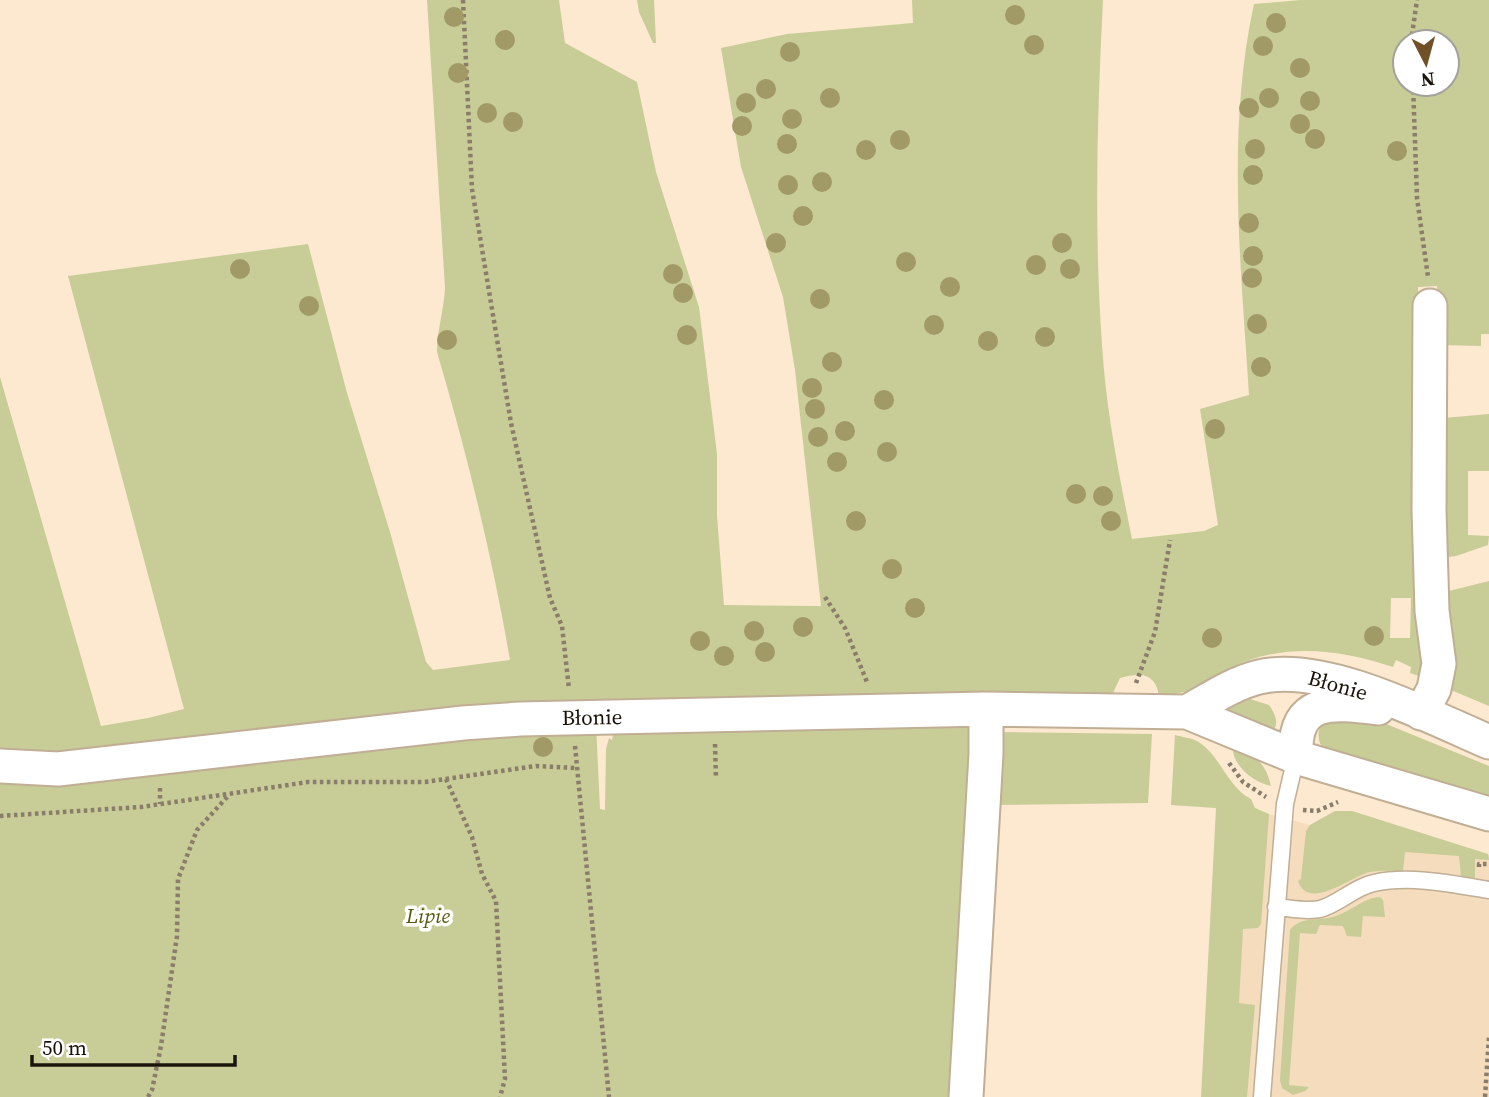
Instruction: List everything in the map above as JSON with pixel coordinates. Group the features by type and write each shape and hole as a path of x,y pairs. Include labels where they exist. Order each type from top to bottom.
{"street":[{"path":"1296,757 1295,738 1300,720 1313,710 1349,705 1421,713 1434,689 1439,664 1432,611 1429,510 1430,306"},
{"name":"Błonie","path":"1187,712 1241,682 1283,673 1304,674 1366,692 1489,741"},
{"name":"Błonie","path":"0,766 58,769 463,723 573,717 986,709 1187,712 1296,757 1489,814"},
{"path":"965,1097 985,768 986,709"}],"lane":[{"path":"1262,1097 1285,804 1296,757"},
{"path":"1276,906 1299,910 1321,909 1354,890 1374,883 1415,882 1489,890"}],"path":[{"path":"463,0 472,189 511,423 550,598 562,626 573,717"},
{"path":"1413,28 1417,0"},
{"path":"1413,98 1416,198 1430,287 1430,306"},
{"path":"1130,711 1136,682 1155,632 1170,540"},
{"path":"825,597 845,628 879,712"},
{"path":"1225,755 1234,772 1253,790 1285,804 1311,812 1347,801"},
{"path":"0,816 141,807 307,782 425,782 536,766 576,768 609,1097"},
{"path":"446,779 472,837 482,874 496,901 506,1079 500,1097"},
{"path":"148,1097 152,1090 161,1046 177,936 178,879 197,830 230,794"},
{"path":"1479,864 1489,864"},
{"path":"1485,1097 1489,1037"}],"shaded area":[{"path":"1232,809 1269,814 1310,825 1335,811 1352,811 1489,855 1489,1097 1219,1097"}],"green space":[{"path":"427,0 559,0 565,43 637,82 656,172 699,307 717,454 717,516 724,605 821,606 795,370 783,297 741,167 721,48 787,34 913,23 912,0 1103,0 1097,172 1098,259 1107,394 1122,491 1132,539 1204,531 1218,525 1200,409 1249,395 1240,248 1238,150 1245,52 1254,4 1301,0 1489,0 1489,334 1481,334 1481,346 1439,345 1437,286 1418,287 1430,680 1410,673 1411,667 1396,660 1393,667 1338,653 1300,651 1263,656 1244,662 1195,688 1173,695 1159,696 1151,679 1134,675 1120,678 1112,695 0,762 0,377 101,726 184,709 68,276 308,244 347,393 426,662 433,670 510,660 478,505 437,352 445,288","holes":["1391,598 1411,598 1410,638 1390,638"]},
{"path":"637,0 654,0 656,43 653,43 639,12"},
{"path":"1489,414 1489,471 1468,471 1468,535 1489,536 1488,545 1448,557 1441,554 1444,418"},
{"path":"1489,581 1489,706 1446,688 1443,598 1449,591"},
{"path":"1250,699 1271,708 1276,722 1272,732 1228,713 1231,704"},
{"path":"1374,719 1489,766 1489,800 1324,750 1319,731 1325,721"},
{"name":"Lipie","path":"964,720 977,731 959,1097 0,1097 0,770 596,724 600,809 605,810 606,749 609,738 612,740 619,730"},
{"path":"993,732 1152,734 1148,803 989,805"},
{"path":"1175,735 1195,740 1205,747 1235,786 1251,799 1255,808 1269,814 1261,924 1258,928 1243,929 1239,1003 1255,1005 1247,1097 1201,1097 1216,808 1171,805"},
{"path":"1233,745 1258,760 1266,771 1271,786 1244,772 1235,759"},
{"path":"1335,811 1352,811 1488,854 1489,860 1475,859 1475,878 1461,876 1459,856 1405,852 1403,871 1370,872 1331,890 1311,893 1303,890 1298,881 1301,879 1306,831 1310,825"},
{"path":"1380,897 1383,900 1385,917 1363,916 1361,937 1347,936 1343,926 1320,925 1316,934 1300,933 1289,1085 1309,1087 1293,1095 1282,1088 1280,1080 1290,930 1299,923 1338,915 1367,900"}]}
